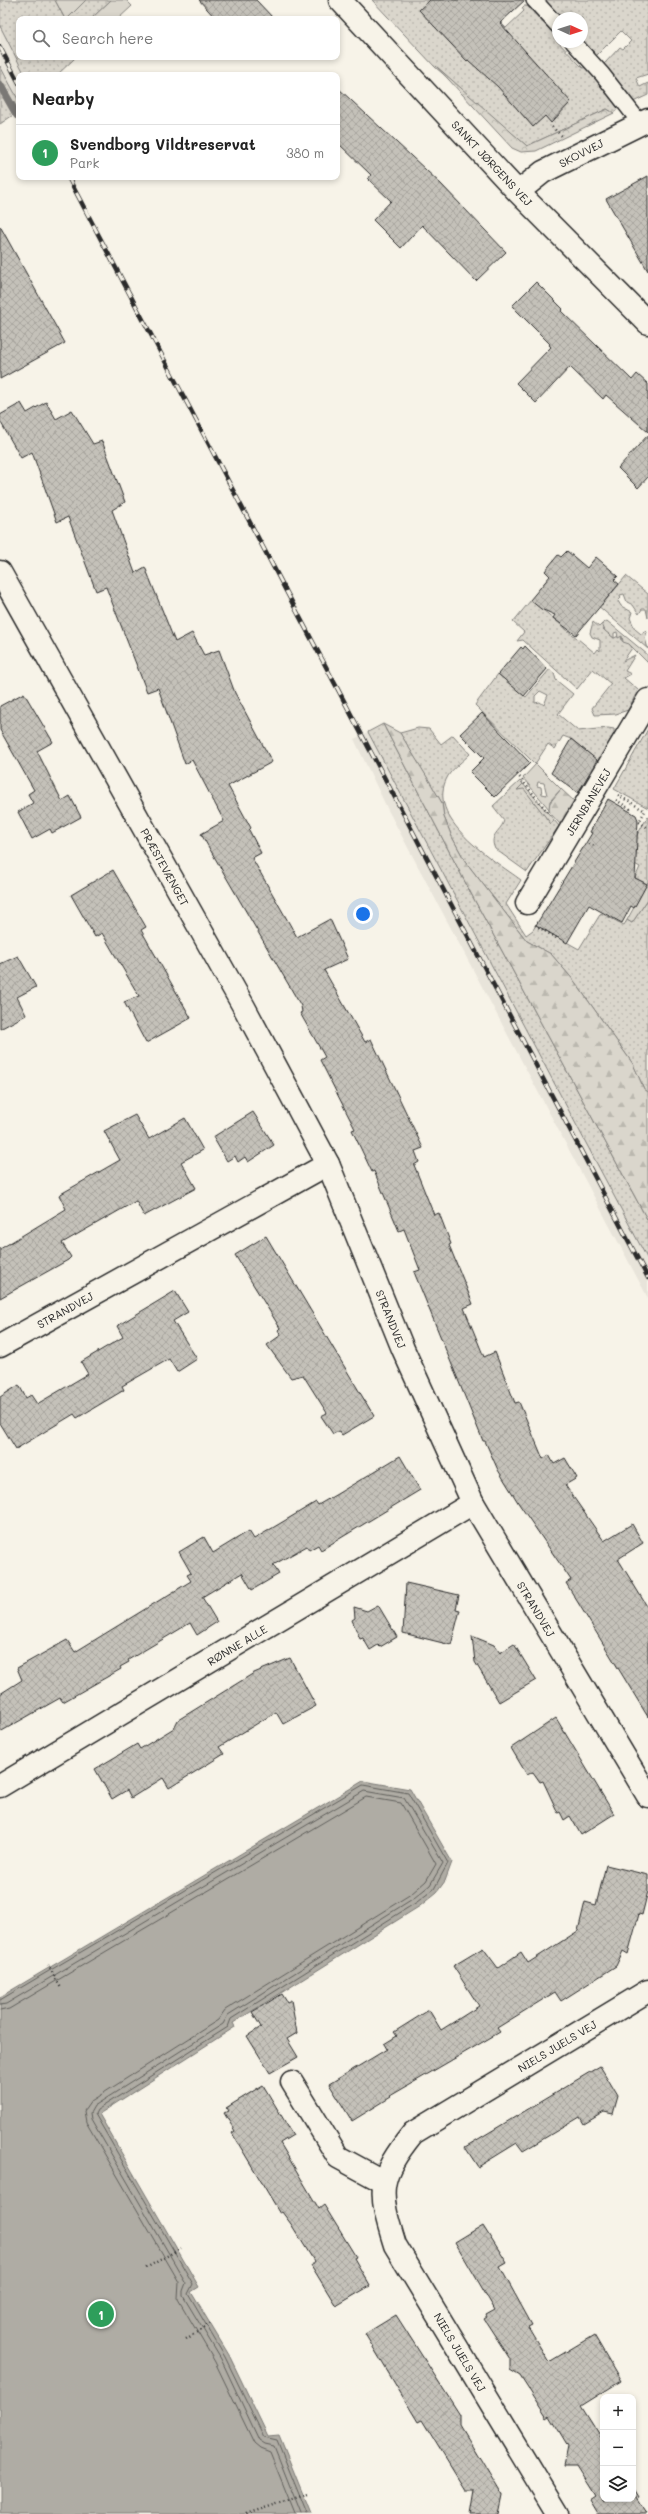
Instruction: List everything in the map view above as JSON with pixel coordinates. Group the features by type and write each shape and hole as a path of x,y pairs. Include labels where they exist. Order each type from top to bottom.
{"street":[{"name":"SANKT JØRGENS VEJ","path":"340,0 518,192 648,324"},
{"name":"SKOVVEJ","path":"518,192 543,172 644,122"},
{"name":"PRÆSTEVÆNGET","path":"0,572 244,1007 328,1164"},
{"name":"JERNBANEVEJ","path":"527,903 648,700"},
{"name":"STRANDVEJ","path":"0,1346 328,1164 403,1349 473,1503 648,1796"},
{"name":"RØNNE ALLE","path":"0,1786 473,1503"},
{"name":"NIELS JUELS VEJ","path":"558,2514 394,2245 384,2210 384,2182 394,2157 413,2133 648,1991"},
{"path":"292,2082 338,2157 384,2182"}],"lane":[{"path":"534,0 552,20"},
{"path":"578,48 644,122"}],"path":[{"path":"552,127 563,138"},
{"path":"517,774 550,814"},
{"path":"621,797 645,811 639,822 648,828"},
{"path":"614,799 630,808 629,811"},
{"path":"536,926 558,940 559,938"},
{"path":"48,1965 61,1988"},
{"path":"146,2268 181,2248"},
{"path":"186,2339 213,2322"},
{"path":"246,2514 308,2494"}],"shaded area":[{"path":"0,26 23,72 16,72 16,95 0,66"},
{"path":"368,732 648,1260 648,1298 389,812 354,739"}],"green space":[{"path":"0,0 55,0 63,16 16,16 16,57 0,26"},
{"path":"55,0 86,0 70,16 63,16"},
{"path":"86,0 111,0 94,16 70,16"},
{"path":"111,0 126,0 132,6 121,16 94,16"},
{"path":"372,0 481,0 502,21 501,23 506,28 524,11 522,8 527,6 552,32 552,48 564,48 583,68 587,67 618,108 614,113 607,109 527,146 435,67"},
{"path":"544,0 648,0 648,74 636,78 640,87 648,83 648,95 633,102 604,64 620,47 623,49 631,41 621,31 596,56 588,47 588,12 555,12"},
{"path":"17,60 73,60 60,72 23,72"},
{"path":"0,66 16,95 16,113 0,124"},
{"path":"436,66 527,146 607,109 614,113 536,151 521,152 512,148"},
{"path":"626,576 648,594 648,618 646,609 642,609 639,614 633,605 627,602 624,594 620,595 621,598 618,601 621,606 632,612 630,618 635,629 641,634 644,631 647,632 645,638 648,649 589,598 602,605"},
{"path":"531,600 595,653 598,649 600,651 600,640 592,637 590,633 593,622 599,627 602,624 603,629 614,638 621,635 622,641 630,643 632,648 623,661 635,655 625,671 631,674 624,678 638,690 628,710 616,714 595,715 592,708 611,684 593,669 577,689 523,640 517,641 524,632 513,622"},
{"path":"607,621 648,655 648,663 629,644 623,642 622,636 618,638 617,632 614,633 614,638 605,631 602,624"},
{"path":"550,669 554,673 556,680 573,694 558,714 578,731 608,728 614,729 614,734 598,761 571,739 563,736 555,749 548,744 535,764 475,705 498,674 526,697","holes":["540,691 548,695 544,705 540,702 535,703 535,696"]},
{"path":"383,724 475,901 648,1221 648,1260 368,732"},
{"path":"383,724 400,733 427,777 442,803 444,817 452,837 465,861 527,941 551,954 575,982 633,1064 644,1089 648,1092 648,1221 475,901"},
{"path":"418,728 429,729 441,744 453,735 470,754 455,767 448,776 443,792 445,808 453,823 465,837 479,850 521,880 506,904 526,935 533,930 536,925 579,949 601,913 624,925 627,920 632,923 648,899 648,1092 644,1089 633,1064 575,982 551,954 527,941 465,861 452,837 444,817 442,803 400,733"},
{"path":"648,729 648,808 614,789"},
{"path":"536,764 561,789 550,801 549,809 523,778","holes":["538,782 544,783 547,795 542,794 541,787 537,786"]},
{"path":"520,781 523,784 518,789 524,788 551,824 554,820 559,826 527,872 495,849 493,844 494,836 503,824 504,820 493,806"},
{"path":"523,784 554,820 551,824 524,789 517,790"},
{"path":"561,789 575,802 560,824 550,813 548,805"},
{"path":"648,816 647,884 635,878 640,867 624,858"},
{"path":"648,882 648,899 632,923 627,920"}],"water":[{"path":"363,1781 410,1789 452,1862 445,1881 437,1892 420,1906 233,2023 235,2027 99,2114 199,2287 191,2292 229,2355 268,2436 279,2435 311,2514 0,2514 0,1997"}],"building":[{"path":"199,0 256,0 271,16 213,16"},
{"path":"430,0 525,0 500,23 571,102 551,123 545,116 533,127 498,87 468,60 467,61 419,10"},
{"path":"340,90 441,184 506,252 476,281 422,225 401,248 373,220 391,201 368,179 371,175 340,145"},
{"path":"648,176 648,271 606,199"},
{"path":"0,226 65,343 0,379"},
{"path":"536,282 563,309 561,311 632,380 637,374 648,384 648,432 606,395 603,399 570,367 536,403 516,383 551,347 549,345 550,344 512,306"},
{"path":"46,402 56,419 72,410 93,444 102,441 125,502 112,510 135,573 145,567 175,642 192,633 204,655 219,650 235,693 272,762 228,786 251,828 249,830 261,853 252,858 297,937 330,919 348,959 324,970 365,1042 371,1039 423,1148 415,1151 419,1162 414,1165 434,1215 439,1213 451,1244 449,1245 473,1304 464,1308 484,1357 495,1352 515,1403 519,1402 543,1459 549,1455 554,1464 565,1458 577,1478 565,1485 604,1541 632,1524 643,1543 618,1559 648,1608 648,1717 566,1583 571,1580 519,1504 498,1470 485,1441 483,1441 414,1272 420,1270 404,1229 399,1231 374,1171 372,1172 352,1130 355,1129 320,1060 325,1057 300,1013 302,1012 301,1006 201,834 224,821 192,760 185,764 158,688 147,692 106,587 96,591 68,517 57,522 32,452 21,458 0,421 0,415 21,403 27,413"},
{"path":"648,435 648,477 638,488 618,468"},
{"path":"567,551 587,568 596,557 618,576 614,580 619,584 576,635 553,618 555,615 541,609 530,600 550,576 545,571 558,555 561,557"},
{"path":"525,646 547,669 524,696 498,674 521,647 523,649"},
{"path":"24,693 53,742 37,751 62,801 70,796 81,817 52,833 50,829 32,839 18,812 33,803 28,794 34,790 0,730 0,706"},
{"path":"482,713 530,763 495,797 470,772 484,758 460,734"},
{"path":"571,739 597,760 578,793 551,773"},
{"path":"608,799 636,815 638,820 635,878 647,884 634,908 631,906 622,923 589,905 567,943 536,925 592,833 590,832"},
{"path":"113,870 146,927 141,930 191,1018 146,1043 124,1002 139,996 102,933 95,937 71,895"},
{"path":"18,956 36,987 17,997 26,1015 0,1029 0,964"},
{"path":"253,1112 274,1145 248,1162 245,1157 238,1162 235,1156 227,1161 213,1137"},
{"path":"135,1115 149,1139 185,1118 203,1150 181,1162 196,1188 144,1216 136,1201 62,1243 71,1257 68,1260 0,1298 0,1249 66,1209 59,1195 120,1160 104,1131"},
{"path":"266,1236 374,1416 342,1435 339,1431 333,1434 321,1416 327,1413 303,1375 291,1378 267,1345 281,1335 278,1330 280,1328 235,1255"},
{"path":"175,1291 188,1312 173,1321 197,1359 177,1372 169,1359 122,1386 124,1390 77,1418 74,1414 16,1449 0,1423 0,1397 19,1385 26,1398 31,1395 37,1404 88,1374 81,1362 123,1337 117,1326"},
{"path":"400,1456 420,1490 321,1550 318,1545 309,1550 307,1546 273,1565 279,1574 252,1590 242,1573 202,1597 217,1622 197,1635 190,1623 128,1660 129,1662 120,1667 121,1669 63,1702 60,1698 0,1732 0,1694 22,1680 17,1668 67,1640 75,1652 191,1581 187,1575 191,1573 179,1552 204,1537 213,1553 249,1531 254,1539 316,1502 318,1505"},
{"path":"406,1583 459,1595 456,1609 460,1610 451,1645 403,1633"},
{"path":"378,1605 397,1637 380,1647 378,1645 370,1650 363,1638 360,1639 352,1620 355,1618 354,1607 367,1611"},
{"path":"472,1636 494,1645 500,1653 514,1644 536,1680 499,1702 475,1662"},
{"path":"290,1658 316,1706 283,1724 276,1712 219,1747 224,1754 169,1788 163,1778 131,1798 127,1790 112,1799 95,1769 137,1744 140,1749 174,1728 178,1720 254,1673"},
{"path":"556,1718 614,1814 581,1835 570,1816 564,1820 560,1812 558,1813 543,1781 540,1782 533,1772 527,1775 511,1748"},
{"path":"606,1865 648,1875 648,1891 642,1915 639,1914 628,1954 623,1951 616,1966 561,2001 555,1992 497,2028 500,2032 390,2096 391,2097 352,2121 329,2084 387,2049 384,2044 397,2036 394,2032 429,2010 441,2030 479,2006 453,1966 483,1948 498,1968 521,1952 528,1963 578,1931 585,1902 596,1905"},
{"path":"282,1994 287,2002 291,2000 297,2033 287,2039 298,2057 270,2073 247,2036 261,2027 252,2012"},
{"path":"600,2066 618,2096 613,2114 604,2112 584,2124 580,2117 523,2151 517,2143 478,2167 465,2147"},
{"path":"263,2085 293,2135 280,2143 319,2209 324,2205 356,2257 354,2258 370,2286 336,2306 311,2265 314,2261 291,2224 282,2212 280,2213 232,2133 235,2131 224,2113 228,2111 226,2108"},
{"path":"483,2225 507,2263 500,2267 532,2325 528,2327 549,2362 594,2335 621,2381 581,2406 600,2436 600,2502 636,2502 636,2498 646,2514 598,2514 589,2499 595,2495 576,2465 564,2465 568,2446 550,2416 547,2418 520,2376 510,2370 510,2359 484,2319 487,2317 486,2315 495,2310 455,2242"},
{"path":"396,2315 460,2415 460,2425 502,2495 498,2514 471,2514 475,2490 465,2490 422,2420 418,2422 365,2334"}],"waterway":[{"path":"0,85 16,113"}],"railway":[{"path":"0,47 16,77"},
{"path":"70,180 648,1278"}],"place":[{"name":"Svendborg Vildtreservat","path":"101,2314"}]}
